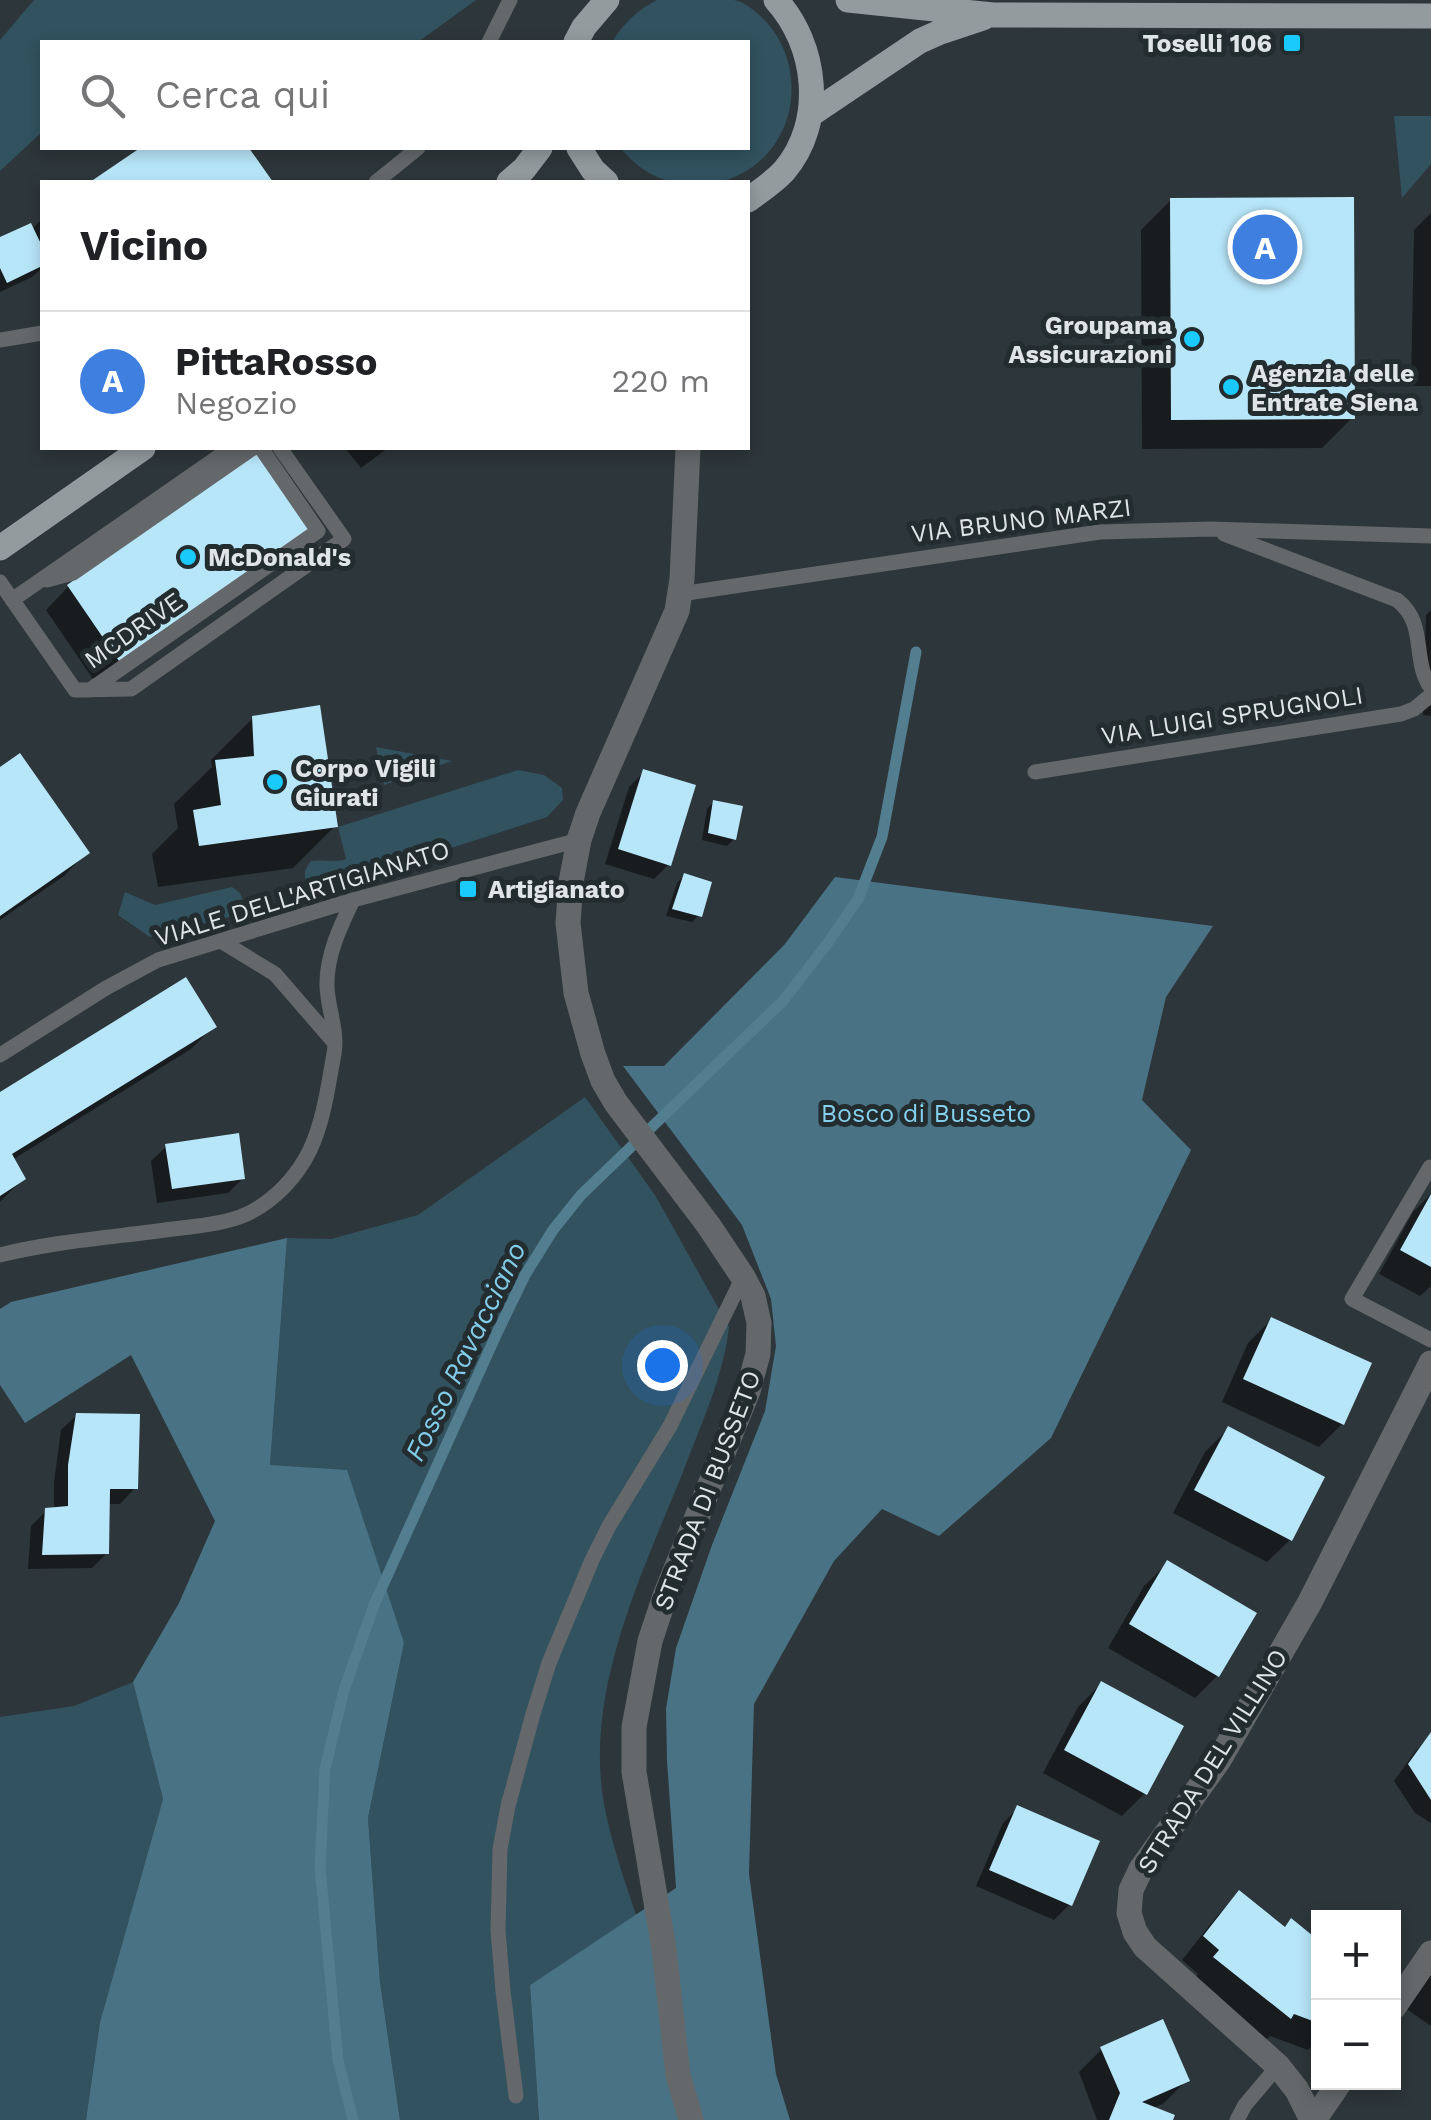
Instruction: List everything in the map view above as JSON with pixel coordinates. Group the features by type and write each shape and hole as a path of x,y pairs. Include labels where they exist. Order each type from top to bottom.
{"main road":[{"path":"577,40 607,0"},
{"path":"750,198 784,170 798,148 810,115 812,86 803,42 776,0"},
{"path":"848,0 993,15 1431,16"},
{"path":"810,115 920,41 993,15"},
{"path":"512,180 539,150"},
{"path":"579,150 604,180"},
{"path":"0,548 141,450"}],"street":[{"name":"STRADA DI BUSSETO","path":"688,450 680,594 669,632 579,840 569,903 576,993 603,1081 743,1277 753,1296 759,1322 754,1373 665,1596 650,1641 634,1727 634,1772 664,1950 678,2075 691,2120"},
{"name":"STRADA DEL VILLINO","path":"1334,2090 1313,2120 1278,2066 1146,1946 1135,1932 1129,1912 1131,1890 1219,1760 1310,1602 1431,1362"},
{"path":"1399,2000 1431,1953"}],"lane":[{"path":"490,40 510,0"},
{"path":"378,180 416,150"},
{"path":"0,340 40,333"},
{"path":"12,600 228,450"},
{"path":"37,582 73,573 250,450"},
{"name":"MCDRIVE","path":"82,690 318,531 262,450"},
{"path":"0,582 82,690 131,689 344,539 281,450"},
{"name":"VIA BRUNO MARZI","path":"680,594 1078,534 1211,529 1431,536"},
{"name":"VIA LUIGI SPRUGNOLI","path":"1035,772 1401,714 1414,709 1431,692 1424,678 1415,622 1397,600 1211,529"},
{"name":"VIALE DELL'ARTIGIANATO","path":"0,1055 158,960 353,900 579,840"},
{"path":"0,1255 211,1224 255,1210 284,1187 312,1147 321,1118 336,1044 328,976 338,932 353,900"},
{"path":"221,941 275,974 336,1044"},
{"path":"1430,1167 1352,1299 1431,1340"},
{"path":"516,2096 498,1930 500,1849 533,1714 549,1663 592,1560 670,1426 743,1277"},
{"path":"1236,2120 1278,2066"}],"shaded area":[{"path":"34,0 476,0 421,40 40,40 40,134 0,171 0,40"},
{"path":"657,0 734,0 751,8 775,33 785,52 792,93 782,132 756,164 726,180 666,180 644,170 622,150 750,150 750,40 613,40 643,8"},
{"path":"1394,116 1431,116 1431,164 1402,198"},
{"path":"376,747 452,761 384,785"},
{"path":"518,770 544,775 562,788 563,800 547,817 322,890 306,879 305,871 311,861 346,859 338,827"},
{"path":"232,887 243,900 237,915 150,937 118,915 125,892 155,905"},
{"path":"585,1097 655,1195 729,1327 710,1401 621,1634 602,1719 604,1804 636,1915 530,1985 539,2120 400,2120 380,1982 368,1818 404,1643 270,1465 287,1238 331,1239 418,1215"},
{"path":"133,1682 163,1799 100,2022 86,2120 0,2120 0,1717 74,1706"}],"green space":[{"name":"Bosco di Busseto","path":"835,877 1213,926 1166,997 1142,1100 1191,1150 1051,1438 939,1536 882,1509 834,1561 754,1704 749,1874 776,2074 790,2120 539,2120 530,1985 676,1888 666,1709 676,1648 765,1411 776,1346 771,1299 742,1225 623,1066 664,1066 785,944"},
{"path":"287,1238 270,1465 347,1470 404,1643 368,1818 380,1982 400,2120 86,2120 100,2022 163,1799 133,1682 179,1603 215,1521 131,1355 25,1423 0,1385 0,1309 11,1302"}],"building":[{"path":"137,150 250,150 272,180 93,180"},
{"path":"1354,197 1355,419 1171,420 1170,198"},
{"path":"31,223 40,242 40,267 7,283 0,268 0,237"},
{"name":"McDonald's","path":"256,453 309,529 119,661 67,585"},
{"name":"Corpo Vigili Giurati","path":"320,705 338,827 199,846 193,810 221,805 215,760 254,756 252,716"},
{"path":"20,753 90,853 0,916 0,767"},
{"path":"643,769 696,785 671,866 618,849"},
{"path":"713,800 743,806 736,840 708,833"},
{"path":"684,873 712,882 702,917 672,909"},
{"path":"186,977 217,1027 12,1154 26,1179 0,1196 0,1092"},
{"path":"239,1133 245,1179 172,1189 165,1144"},
{"path":"1431,1194 1431,1267 1400,1250"},
{"path":"1271,1317 1372,1363 1344,1425 1243,1379"},
{"path":"76,1413 140,1414 138,1489 110,1489 109,1554 42,1555 45,1508 68,1506 68,1465"},
{"path":"1228,1426 1325,1477 1292,1541 1194,1490"},
{"path":"1167,1560 1257,1613 1219,1677 1129,1624"},
{"path":"1101,1681 1184,1726 1147,1795 1064,1750"},
{"path":"1431,1732 1431,1800 1408,1764"},
{"path":"1017,1805 1100,1841 1072,1906 989,1870"},
{"path":"1239,1890 1285,1927 1291,1918 1311,1934 1311,2020 1294,2014 1291,2019 1213,1957 1219,1950 1203,1936"},
{"path":"1163,2019 1190,2081 1142,2102 1175,2115 1173,2120 1109,2120 1120,2093 1100,2047"}],"waterway":[{"name":"Fosso Ravacciano","path":"353,2120 338,2060 320,1867 325,1769 344,1690 374,1605 497,1333 525,1275 553,1230 581,1195 783,1001 858,899 882,837 916,652"}],"place":[{"name":"Toselli 106","path":"1292,43"},
{"name":"PittaRosso","path":"1265,247"},
{"name":"Groupama Assicurazioni","path":"1192,339"},
{"name":"Agenzia delle Entrate Siena","path":"1231,387"},
{"name":"McDonald's","path":"188,557"},
{"name":"Corpo Vigili Giurati","path":"275,782"},
{"name":"Artigianato","path":"468,889"}]}
